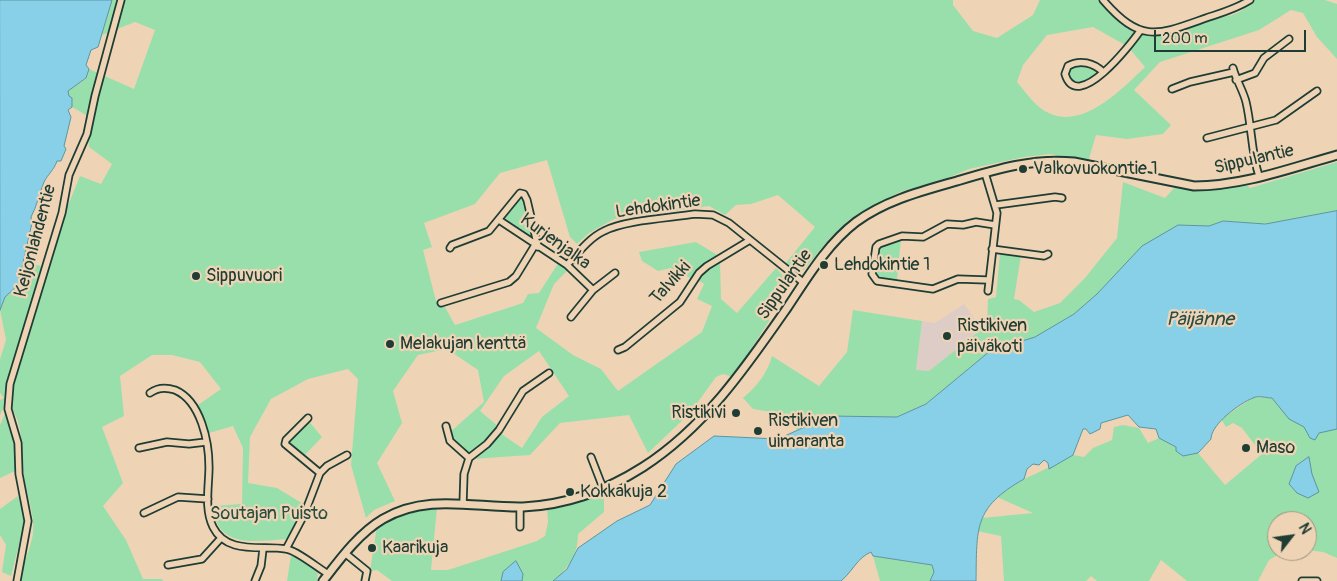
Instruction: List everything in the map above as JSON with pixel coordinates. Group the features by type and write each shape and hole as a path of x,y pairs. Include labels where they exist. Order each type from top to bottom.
{"street":[{"name":"Keljonlahdentie","path":"17,581 28,521 19,474 18,443 8,409 10,384 62,213 69,175 87,134 94,96 121,0"},
{"path":"1103,0 1110,9 1140,31 1152,33 1169,32 1234,9 1250,0"},
{"path":"1103,72 1093,64 1078,62 1068,66 1064,74 1070,83 1085,85 1093,82 1122,54 1140,31"},
{"path":"1236,80 1255,73 1264,58 1289,39"},
{"path":"1172,89 1234,70 1236,80 1245,99 1251,127 1252,150 1259,176"},
{"path":"1207,138 1251,127 1284,116 1318,91"},
{"name":"Sippulantie","path":"323,581 368,529 395,513 430,504 520,507 562,502 603,488 644,467 678,441 701,419 745,368 833,242 854,223 876,209 898,199 1027,162 1054,160 1194,186 1226,184 1337,155"},
{"path":"985,173 996,205 987,280 988,291"},
{"path":"441,303 509,282 516,276 537,246 524,194 520,193 516,196 485,234 452,245 450,248"},
{"path":"996,205 1055,197 1062,198"},
{"name":"Lehdokintie","path":"567,265 604,230 618,226 695,214 712,215 750,240 804,283"},
{"name":"Kurjenjalka","path":"498,220 567,265 593,290"},
{"path":"987,280 958,279 933,289 877,282 872,274 876,247 879,244 902,236 923,237 947,224 963,226 976,222 995,225"},
{"name":"Talvikki","path":"618,350 625,347 680,302 707,266 750,240"},
{"path":"992,249 1044,256 1048,254"},
{"path":"571,317 593,290 615,273"},
{"path":"463,504 464,474 469,458 487,444 499,430 523,391 549,373"},
{"path":"150,393 156,389 170,388 189,400 195,408 206,442 209,468 209,514 212,526 222,538 242,546 286,548 328,574"},
{"path":"308,418 286,440 285,444 320,473"},
{"path":"446,426 450,440 469,458"},
{"path":"139,448 168,442 189,444 206,442"},
{"path":"286,548 304,515 320,473 347,454"},
{"path":"591,457 603,488"},
{"path":"144,513 178,497 208,499"},
{"path":"520,507 520,527"},
{"path":"168,565 202,559 222,538"},
{"path":"255,581 261,566 263,548"},
{"path":"346,554 366,571 366,581"},
{"path":"1302,581 1317,581"}],"shaded area":[{"name":"Ristikiven päiväkoti","path":"964,304 982,329 929,371 916,370 922,321 935,323"}],"green space":[{"name":"Soutajan Puisto","path":"112,0 953,0 953,5 973,31 997,38 1033,15 1040,0 1100,0 1105,8 1132,29 1134,33 1127,46 1093,27 1047,35 1023,65 1017,82 1038,106 1052,115 1067,117 1096,108 1123,88 1145,67 1130,49 1141,35 1169,35 1236,14 1255,0 1325,0 1337,4 1337,59 1317,37 1303,13 1291,10 1259,30 1160,62 1134,90 1171,125 1163,134 1127,139 1096,135 1088,162 1050,154 1024,157 969,169 948,178 900,192 850,219 830,238 804,270 785,264 815,227 778,195 751,204 736,205 725,215 709,206 614,219 589,233 577,244 570,237 547,160 500,173 475,204 424,223 432,247 423,250 436,301 441,300 455,325 523,303 528,294 539,293 559,262 569,269 554,284 536,328 573,355 601,369 618,391 702,332 712,306 697,299 704,284 698,280 709,269 720,262 721,299 737,313 776,268 786,279 790,288 776,305 771,308 769,321 733,377 723,374 716,377 690,413 648,453 629,415 560,423 530,455 472,459 488,447 500,433 522,448 542,417 569,396 539,351 504,376 480,411 499,427 469,455 456,444 449,433 484,402 478,370 447,349 418,355 393,391 402,423 377,463 395,501 374,510 366,518 351,465 358,379 348,369 308,379 271,399 250,437 248,483 277,488 305,505 288,539 240,540 222,530 216,520 213,506 242,504 243,448 233,426 209,433 198,405 221,389 200,362 172,355 152,355 120,376 124,416 102,427 123,483 103,506 126,540 143,579 162,579 163,581 20,581 32,539 32,511 24,475 19,426 12,408 5,399 5,405 0,415 0,400 4,398 0,393 0,359 6,340 0,310 5,297 18,285 24,260 43,267 80,176 101,184 112,164 89,147 86,115 72,107 72,98 69,97 67,91 86,79 89,69 134,89 155,30 135,22 102,35"},
{"path":"1082,64 1094,67 1100,73 1090,82 1071,81 1067,71 1072,65"},
{"path":"1337,162 1337,211 1265,224 1223,221 1209,226 1178,225 1074,314 1035,337 990,351 926,404 897,417 829,416 797,430 790,415 753,409 743,398 761,379 772,356 819,386 847,352 853,310 922,321 916,370 929,371 987,325 988,299 996,297 1000,252 1021,255 1014,299 1019,300 1034,312 1060,303 1085,278 1117,238 1123,182 1165,198 1175,187 1211,189 1247,185 1250,188"},
{"path":"518,198 525,201 533,237 531,239 504,221 504,216"},
{"path":"901,238 897,280 878,278 875,273 879,248"},
{"path":"696,242 719,256 692,279 671,268 658,271 642,261 639,252"},
{"path":"1254,397 1272,398 1286,414 1300,425 1316,430 1337,429 1337,558 1317,551 1317,511 1267,511 1268,561 1258,581 1187,581 1161,560 1149,581 1097,581 1091,576 1086,581 1004,581 1001,536 977,531 982,518 1033,513 997,497 1006,490 1073,455 1084,457 1093,448 1112,440 1114,427 1123,425 1139,428 1148,443 1159,438 1176,447 1183,456 1198,453 1225,485 1262,454 1242,428 1233,423 1226,427 1221,419"},
{"path":"6,411 15,443 15,471 0,478 0,425"},
{"path":"307,419 322,437 302,458 287,444"},
{"path":"604,492 604,512 578,534 574,555 553,581 522,581 523,574 503,572 501,581 392,581 377,570 370,571 377,526 404,513 437,508 431,570 448,570 537,541 545,536 548,522 547,508 585,500"},
{"path":"18,496 25,521 11,576 2,572 6,545 0,535 0,509"},
{"path":"291,555 318,571 317,581 287,581"},
{"path":"873,556 932,565 934,572 930,581 880,581"}],"water":[{"path":"0,0 112,0 98,47 91,50 86,65 89,69 86,78 68,91 69,96 72,98 72,107 68,110 71,117 64,146 66,149 61,161 57,161 44,182 31,217 32,223 18,285 5,297 0,310"},
{"name":"Päijänne","path":"1337,211 1337,429 1319,433 1315,440 1310,438 1304,427 1289,419 1272,398 1260,397 1247,401 1227,415 1212,433 1211,439 1198,453 1183,456 1176,451 1176,447 1159,438 1156,429 1139,427 1128,415 1101,423 1100,429 1090,434 1086,429 1083,429 1073,455 1049,469 1048,463 1044,460 1039,465 1033,464 1027,469 1024,479 995,500 987,510 981,521 978,533 976,581 930,581 934,572 932,565 873,556 871,552 862,558 841,581 553,581 567,569 578,548 617,521 650,505 676,464 714,436 778,439 829,416 897,417 926,404 990,351 1035,337 1074,314 1097,294 1142,246 1178,225 1209,226 1223,221 1265,224"},
{"path":"1309,457 1312,474 1319,492 1308,498 1297,493 1289,484 1296,466"},
{"path":"516,561 523,574 522,581 501,581 503,572"}],"place":[{"name":"Valkovuokontie 1","path":"1023,169"},
{"name":"Lehdokintie 1","path":"824,265"},
{"name":"Sippuvuori","path":"196,276"},
{"name":"Ristikiven päiväkoti","path":"947,336"},
{"name":"Melakujan kenttä","path":"390,344"},
{"name":"Ristikivi","path":"736,413"},
{"name":"Ristikiven uimaranta","path":"758,431"},
{"name":"Maso","path":"1246,448"},
{"name":"Kokkakuja 2","path":"570,492"},
{"name":"Kaarikuja","path":"372,548"}]}
